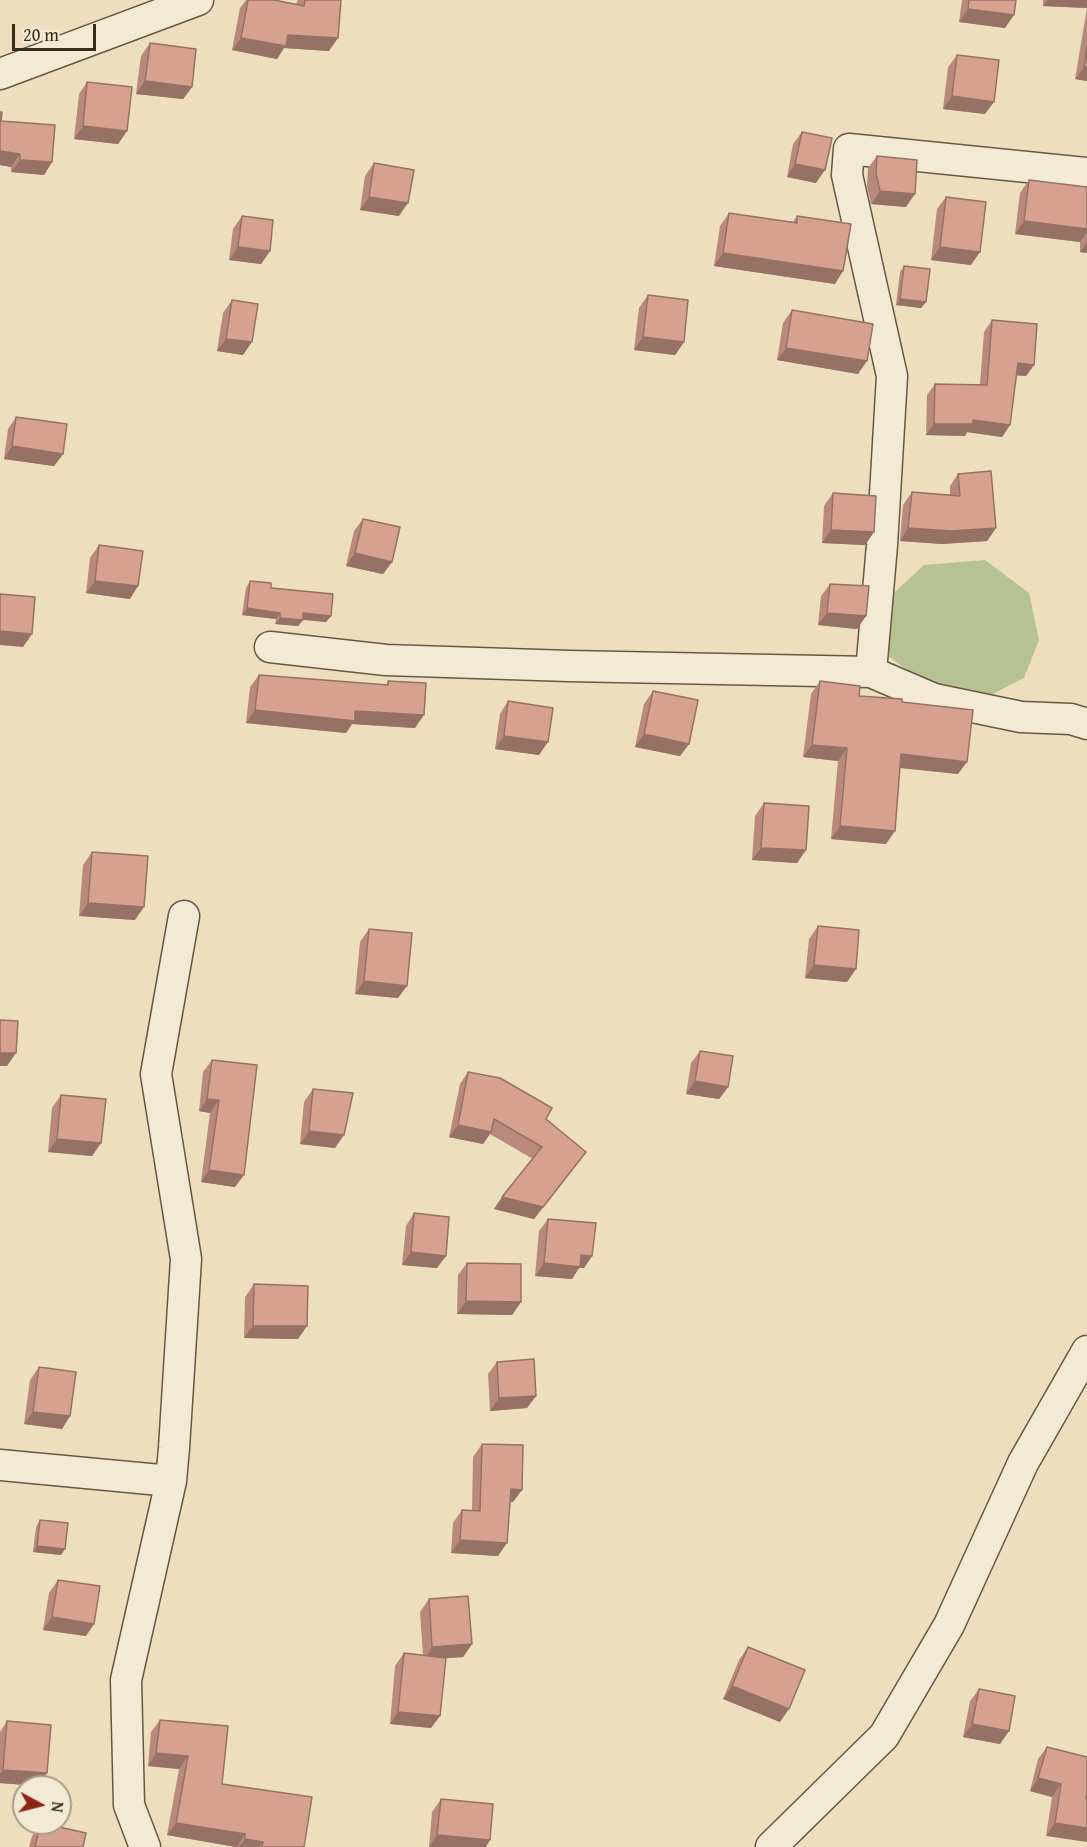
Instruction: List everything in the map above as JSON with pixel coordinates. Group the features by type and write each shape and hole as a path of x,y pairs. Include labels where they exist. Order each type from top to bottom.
{"street":[{"path":"0,74 198,0"},
{"path":"871,672 882,545 892,376 847,175 849,149 1087,173"},
{"path":"270,647 386,660 871,672 934,699 962,706 1022,717 1071,719 1087,724"},
{"path":"145,1847 129,1805 126,1680 171,1481 186,1259 156,1074 184,916"},
{"path":"771,1847 884,1736 949,1625 1023,1462 1087,1351"},
{"path":"0,1465 171,1481"}],"green space":[{"path":"985,560 1029,593 1039,640 1024,678 979,701 926,684 884,653 883,603 924,565"}],"building":[{"path":"248,0 274,0 304,6 305,0 341,0 338,38 288,35 286,46 241,38"},
{"path":"969,0 1016,0 1014,15 968,9"},
{"path":"150,43 196,49 192,87 145,81"},
{"path":"1087,46 1087,67 1084,67"},
{"path":"957,55 999,60 994,102 952,96"},
{"path":"87,82 132,87 127,131 83,126"},
{"path":"0,112 2,112 1,121 55,125 52,162 20,160 20,154 0,151"},
{"path":"802,132 832,138 825,170 795,164"},
{"path":"877,156 917,160 915,194 880,191 876,173"},
{"path":"374,163 414,170 408,203 369,197"},
{"path":"1029,180 1087,187 1087,229 1024,221"},
{"path":"946,197 986,202 980,252 940,247"},
{"path":"729,213 797,223 797,216 851,224 843,271 723,253"},
{"path":"242,216 273,220 270,251 238,247"},
{"path":"904,266 930,269 926,302 900,299"},
{"path":"648,295 688,300 684,342 643,337"},
{"path":"232,300 258,304 252,342 226,339"},
{"path":"792,310 873,324 867,361 786,348"},
{"path":"992,320 1037,324 1034,365 1018,363 1010,425 973,420 973,424 934,424 935,384 987,385"},
{"path":"16,417 67,424 63,454 12,446"},
{"path":"991,471 996,528 951,531 908,528 912,492 960,496 958,474"},
{"path":"833,493 876,496 874,532 831,530"},
{"path":"363,519 400,527 392,562 355,553"},
{"path":"99,545 143,551 138,586 95,581"},
{"path":"250,581 271,583 271,588 333,594 331,616 303,613 303,620 280,618 280,613 247,608"},
{"path":"830,584 869,586 866,616 827,613"},
{"path":"0,594 35,597 32,634 0,631"},
{"path":"259,675 388,685 388,681 426,683 424,715 355,711 355,721 255,710"},
{"path":"820,681 860,686 859,696 902,699 902,702 973,710 967,762 901,754 895,831 840,826 847,748 812,745"},
{"path":"653,691 698,700 689,744 644,734"},
{"path":"508,701 553,708 548,742 504,736"},
{"path":"764,803 809,806 806,850 761,848"},
{"path":"92,852 148,856 144,907 88,903"},
{"path":"818,926 859,930 856,969 814,965"},
{"path":"369,929 412,933 407,986 364,981"},
{"path":"0,1020 18,1021 16,1053 0,1053"},
{"path":"700,1051 733,1056 728,1087 695,1081"},
{"path":"212,1060 257,1065 244,1175 209,1170 219,1100 207,1099"},
{"path":"468,1072 500,1078 552,1108 546,1119 586,1152 543,1207 502,1197 542,1147 494,1119 491,1132 458,1125"},
{"path":"313,1089 353,1093 344,1135 309,1131"},
{"path":"61,1095 106,1099 101,1143 57,1139"},
{"path":"414,1213 449,1217 446,1256 411,1252"},
{"path":"548,1219 596,1223 592,1256 581,1255 580,1267 544,1263"},
{"path":"467,1263 521,1264 521,1302 466,1301"},
{"path":"254,1284 308,1286 307,1326 253,1326"},
{"path":"534,1359 536,1396 499,1398 497,1362"},
{"path":"39,1367 76,1372 70,1416 33,1412"},
{"path":"482,1444 523,1445 522,1490 511,1489 507,1543 460,1540 462,1510 480,1511"},
{"path":"40,1520 68,1523 65,1549 37,1546"},
{"path":"58,1580 100,1586 94,1624 52,1617"},
{"path":"468,1596 472,1644 432,1647 429,1599"},
{"path":"748,1647 805,1670 789,1709 732,1686"},
{"path":"404,1653 446,1658 440,1716 398,1712"},
{"path":"979,1689 1015,1696 1009,1731 972,1724"},
{"path":"160,1720 228,1726 222,1784 312,1797 304,1847 262,1847 263,1842 245,1839 245,1834 176,1823 188,1756 156,1753"},
{"path":"7,1721 51,1725 47,1773 3,1770"},
{"path":"1047,1747 1087,1757 1087,1828 1055,1823 1061,1784 1038,1778"},
{"path":"441,1799 493,1804 490,1840 437,1835"},
{"path":"72,1830 86,1833 83,1847 35,1847 38,1835 72,1835"}]}
